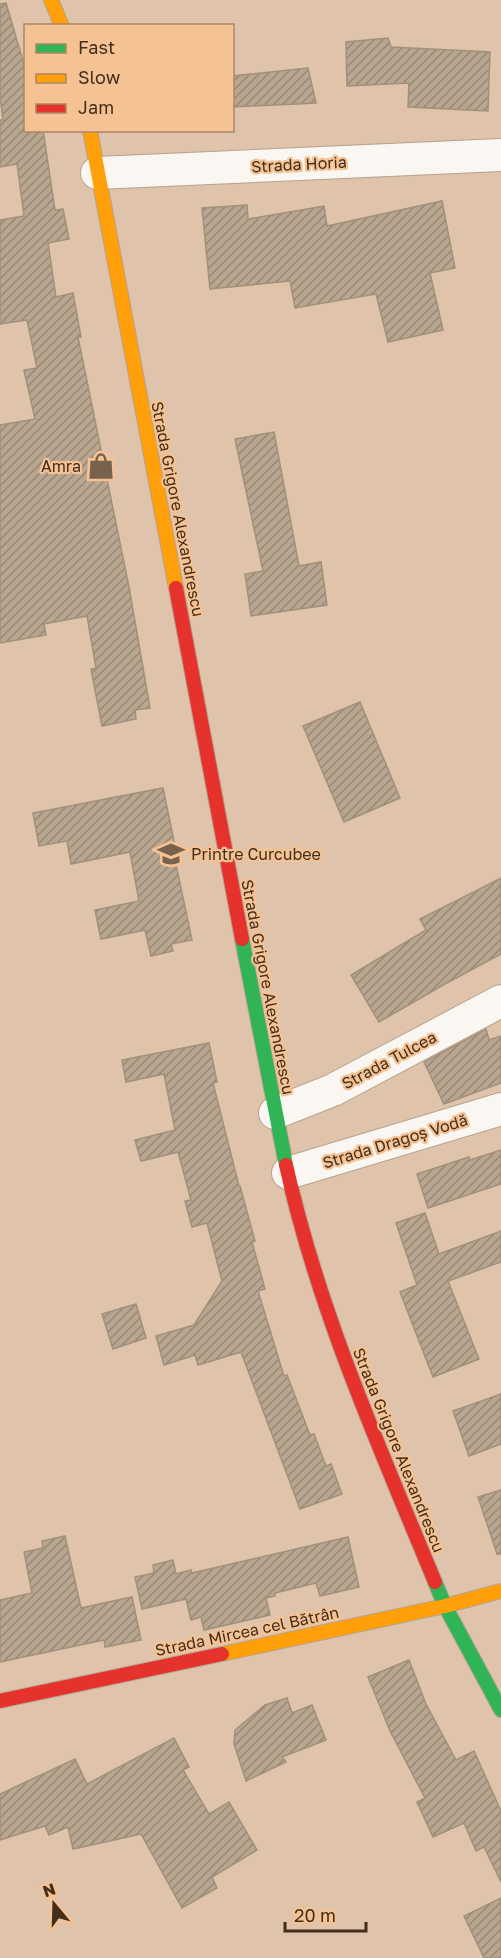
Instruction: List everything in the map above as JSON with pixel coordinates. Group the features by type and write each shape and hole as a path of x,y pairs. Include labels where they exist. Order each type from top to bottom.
{"street":[{"path":"51,0 61,24"},
{"name":"Strada Grigore Alexandrescu","path":"90,132 288,1173 348,1372 446,1606 501,1710"},
{"name":"Strada Horia","path":"98,173 501,155"},
{"name":"Strada Tulcea","path":"275,1113 333,1090 501,1001"},
{"name":"Strada Dragoș Vodă","path":"288,1173 501,1109"},
{"name":"Strada Mircea cel Bătrân","path":"0,1701 446,1606 501,1591"}],"building":[{"path":"6,3 24,64 24,132 43,132 55,210 63,209 69,239 48,243 56,297 73,293 81,337 78,337 129,587 150,708 135,710 136,719 102,726 91,669 96,668 87,616 44,624 46,635 0,643 0,425 35,419 24,370 37,368 27,320 0,324 0,220 24,216 17,164 0,167 0,120 3,120 0,97 0,4"},
{"path":"388,38 391,47 490,52 488,111 408,107 409,83 347,86 346,42"},
{"path":"308,68 316,103 234,107 234,76"},
{"path":"442,201 455,268 430,273 443,330 388,342 376,294 295,308 290,281 210,289 202,208 247,205 248,219 324,206 327,226"},
{"path":"274,432 299,566 321,562 327,605 251,616 245,574 263,571 235,439"},
{"path":"360,702 400,798 344,822 303,726"},
{"path":"163,788 192,940 171,944 173,951 151,956 145,930 101,939 95,910 139,901 130,852 71,864 67,841 39,846 33,813"},
{"path":"501,878 501,954 379,1022 351,975 426,930 420,919"},
{"path":"486,1029 489,1040 501,1036 501,1083 444,1104 424,1062"},
{"path":"209,1043 217,1082 213,1083 255,1241 252,1242 265,1289 258,1291 284,1376 287,1375 310,1435 314,1434 326,1466 331,1464 342,1494 300,1509 241,1352 198,1365 195,1355 164,1365 156,1336 194,1325 222,1281 207,1223 192,1227 185,1201 191,1200 178,1152 141,1161 135,1140 175,1130 164,1074 126,1082 122,1060"},
{"path":"501,1150 501,1184 428,1208 417,1174 469,1157 470,1160"},
{"path":"425,1213 439,1254 501,1231 501,1262 448,1281 479,1359 433,1377 400,1292 417,1285 396,1223"},
{"path":"136,1304 146,1338 113,1349 102,1314"},
{"path":"501,1394 501,1444 469,1456 453,1411"},
{"path":"501,1490 501,1554 497,1554 478,1497"},
{"path":"65,1536 81,1608 132,1597 141,1640 105,1647 104,1640 0,1662 0,1600 32,1593 24,1552 43,1548 42,1541"},
{"path":"348,1537 359,1587 320,1596 316,1583 275,1593 275,1596 266,1598 270,1615 204,1630 201,1617 191,1620 186,1599 142,1609 135,1577 154,1573 153,1565 173,1560 176,1574 191,1570 192,1573"},
{"path":"409,1660 426,1704 456,1760 474,1751 501,1811 501,1882 484,1847 476,1851 464,1823 433,1837 417,1802 425,1798 390,1731 368,1677"},
{"path":"287,1698 292,1713 312,1705 326,1740 282,1757 286,1762 246,1781 234,1744 235,1730 265,1705"},
{"path":"174,1738 189,1767 183,1770 209,1814 229,1802 257,1850 212,1877 217,1888 182,1908 141,1834 73,1849 68,1827 49,1835 45,1826 0,1840 0,1794 75,1759 87,1784"},
{"path":"501,1898 501,1958 484,1958 464,1916"}],"traffic: fast":[{"path":"242,939 286,1165"},
{"path":"435,1582 445,1606 501,1710"}],"traffic: slow":[{"path":"51,0 61,24"},
{"path":"90,132 176,588"},
{"path":"222,1654 445,1606 501,1591"}],"traffic: jam":[{"path":"176,588 242,939"},
{"path":"286,1165 299,1219 332,1325 435,1582"},
{"path":"0,1701 222,1654"}],"place":[{"name":"Amra","path":"101,466"},
{"name":"Printre Curcubee","path":"171,854"}]}
